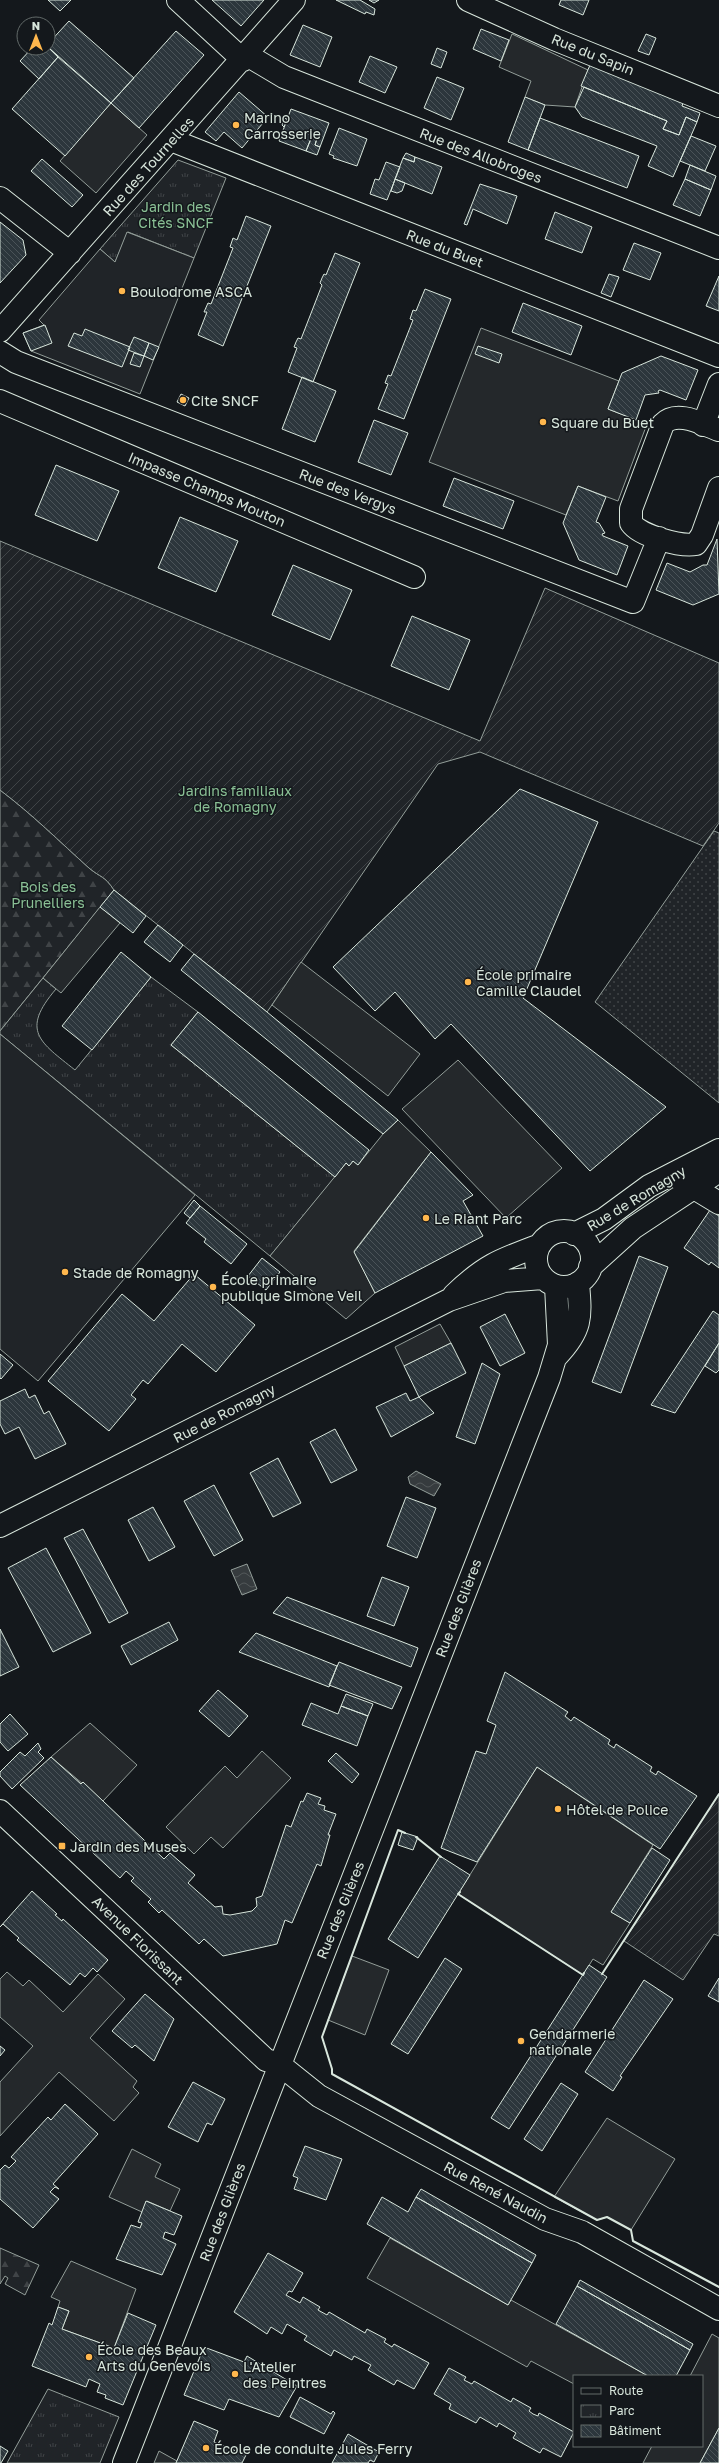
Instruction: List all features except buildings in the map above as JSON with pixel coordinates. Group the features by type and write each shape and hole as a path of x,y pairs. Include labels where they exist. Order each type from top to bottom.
{"street":[{"name":"Rue des Allobroges","path":"178,0 245,57 284,77 719,248"},
{"name":"Rue des Tournelles","path":"0,331 245,57 294,0"},
{"name":"Rue du Sapin","path":"468,0 542,34 719,106"},
{"name":"Rue du Buet","path":"171,140 719,356"},
{"path":"0,198 70,252"},
{"name":"Rue des Vergys","path":"0,352 16,362 634,602 659,538"},
{"path":"719,384 711,427 680,418 671,419 663,424 630,509 629,518 633,526 659,538 683,545 696,544 702,535 719,488"},
{"name":"Impasse Champs Mouton","path":"0,401 414,577"},
{"name":"Rue de Romagny","path":"574,1234 604,1219 642,1191 719,1150"},
{"name":"Rue de Romagny","path":"584,1275 622,1236 719,1171"},
{"path":"672,1174 719,1203"},
{"path":"556,1233 574,1234 588,1247 591,1255 584,1275 567,1287 549,1282 536,1264 540,1245 545,1239 556,1233"},
{"name":"Rue de Romagny","path":"449,1300 483,1269 540,1245"},
{"name":"Rue des Glières","path":"556,1357 570,1343 579,1325 584,1275"},
{"name":"Rue de Romagny","path":"0,1526 449,1300 504,1281 549,1282"},
{"name":"Rue des Glières","path":"124,2463 556,1357 560,1338 549,1282"},
{"name":"Avenue Florissant","path":"0,1811 266,2060 279,2064"},
{"name":"Rue René Naudin","path":"279,2064 319,2096 545,2219 582,2232 719,2308"}],"green space":[{"name":"Jardin des Cités SNCF","path":"178,160 226,178 194,258 128,232 115,262 100,249"},
{"name":"Boulodrome ASCA","path":"127,232 194,258 140,394 31,351 23,333 44,325 39,320 100,249 115,262"},
{"name":"Jardins familiaux de Romagny","path":"0,541 480,741 545,588 719,663 719,823 703,846 480,752 438,764 267,1012 114,890 105,879 89,868 35,818 0,790"},
{"name":"Bois des Prunelliers","path":"0,790 35,818 89,868 105,879 114,890 0,1031"},
{"path":"714,831 719,833 719,1103 595,1002"},
{"path":"151,977 198,1012 171,1045 335,1177 270,1256 0,1034 0,1031 43,978 56,989 45,1003 39,1015 37,1026 39,1035 52,1051 75,1070"},
{"name":"Stade de Romagny","path":"0,1034 195,1195 38,1381 0,1349"},
{"path":"719,1794 719,1936 714,1934 683,1980 624,1941"},
{"path":"0,2248 39,2265 25,2295 5,2284 8,2278 5,2276 0,2284"},
{"path":"48,2389 119,2417 100,2463 7,2463"}],"shaded area":[{"path":"512,34 588,70 575,107 545,105 525,97 531,81 499,67"},
{"path":"111,103 147,135 96,193 60,161"},
{"name":"Square du Buet","path":"481,328 619,381 608,409 647,424 618,501 578,486 566,515 429,462"},
{"path":"100,907 120,923 61,993 43,978"},
{"path":"301,962 420,1054 388,1096 272,1005"},
{"path":"458,1060 562,1168 506,1218 402,1109"},
{"path":"398,1120 431,1152 354,1251 375,1293 346,1319 270,1256 346,1163 349,1166 353,1161 358,1165 383,1134"},
{"path":"440,1324 451,1343 404,1366 395,1347"},
{"path":"90,1723 137,1765 103,1801 51,1757"},
{"path":"262,1751 291,1778 223,1848 211,1837 194,1854 166,1827 225,1766 237,1778"},
{"path":"537,1767 653,1845 611,1912 630,1923 603,1965 593,1959 583,1975 458,1894"},
{"path":"352,1956 389,1970 365,2035 328,2020"},
{"path":"7,1972 23,1986 29,1980 63,2012 98,1974 125,1999 90,2038 137,2081 133,2087 139,2093 114,2121 59,2072 0,2136 0,2082 33,2046 0,2017 0,1979"},
{"path":"607,2118 675,2159 631,2230 607,2217 597,2220 554,2197"},
{"path":"132,2149 161,2164 155,2177 180,2189 170,2211 147,2201 142,2212 109,2197"},
{"path":"390,2238 508,2305 511,2300 646,2375 573,2375 573,2383 531,2361 527,2367 367,2278"},
{"path":"71,2261 136,2289 114,2348 62,2329 69,2311 58,2307 60,2301 51,2297"},
{"path":"712,2334 719,2338 719,2428 700,2463 643,2463 651,2447 703,2447 703,2375 691,2375"},
{"path":"159,2451 177,2461 176,2463 154,2463"}],"water":[{"path":"416,1471 441,1484 434,1496 410,1484 408,1477"},
{"path":"247,1564 257,1589 242,1595 231,1570"}],"wall":[{"path":"602,1974 719,1794"},
{"path":"405,1833 398,1830 322,2037 332,2069 332,2074 597,2220 607,2217 631,2230 633,2241 719,2287"},
{"path":"416,1837 441,1857"},
{"path":"460,1892 458,1894 583,1975 584,1973"}],"place":[{"name":"Marino Carrosserie","path":"236,125"},
{"name":"Boulodrome ASCA","path":"122,291"},
{"name":"Cite SNCF","path":"183,400"},
{"name":"Square du Buet","path":"543,422"},
{"name":"École primaire Camille Claudel","path":"468,982"},
{"name":"Le Riant Parc","path":"426,1218"},
{"name":"Stade de Romagny","path":"65,1272"},
{"name":"École primaire publique Simone Veil","path":"213,1287"},
{"name":"Hôtel de Police","path":"558,1809"},
{"name":"Jardin des Muses","path":"62,1846"},
{"name":"Gendarmerie nationale","path":"521,2041"},
{"name":"École des Beaux Arts du Genevois","path":"89,2357"},
{"name":"L'Atelier des Peintres","path":"235,2374"},
{"name":"École de conduite Jules Ferry","path":"206,2448"}]}
